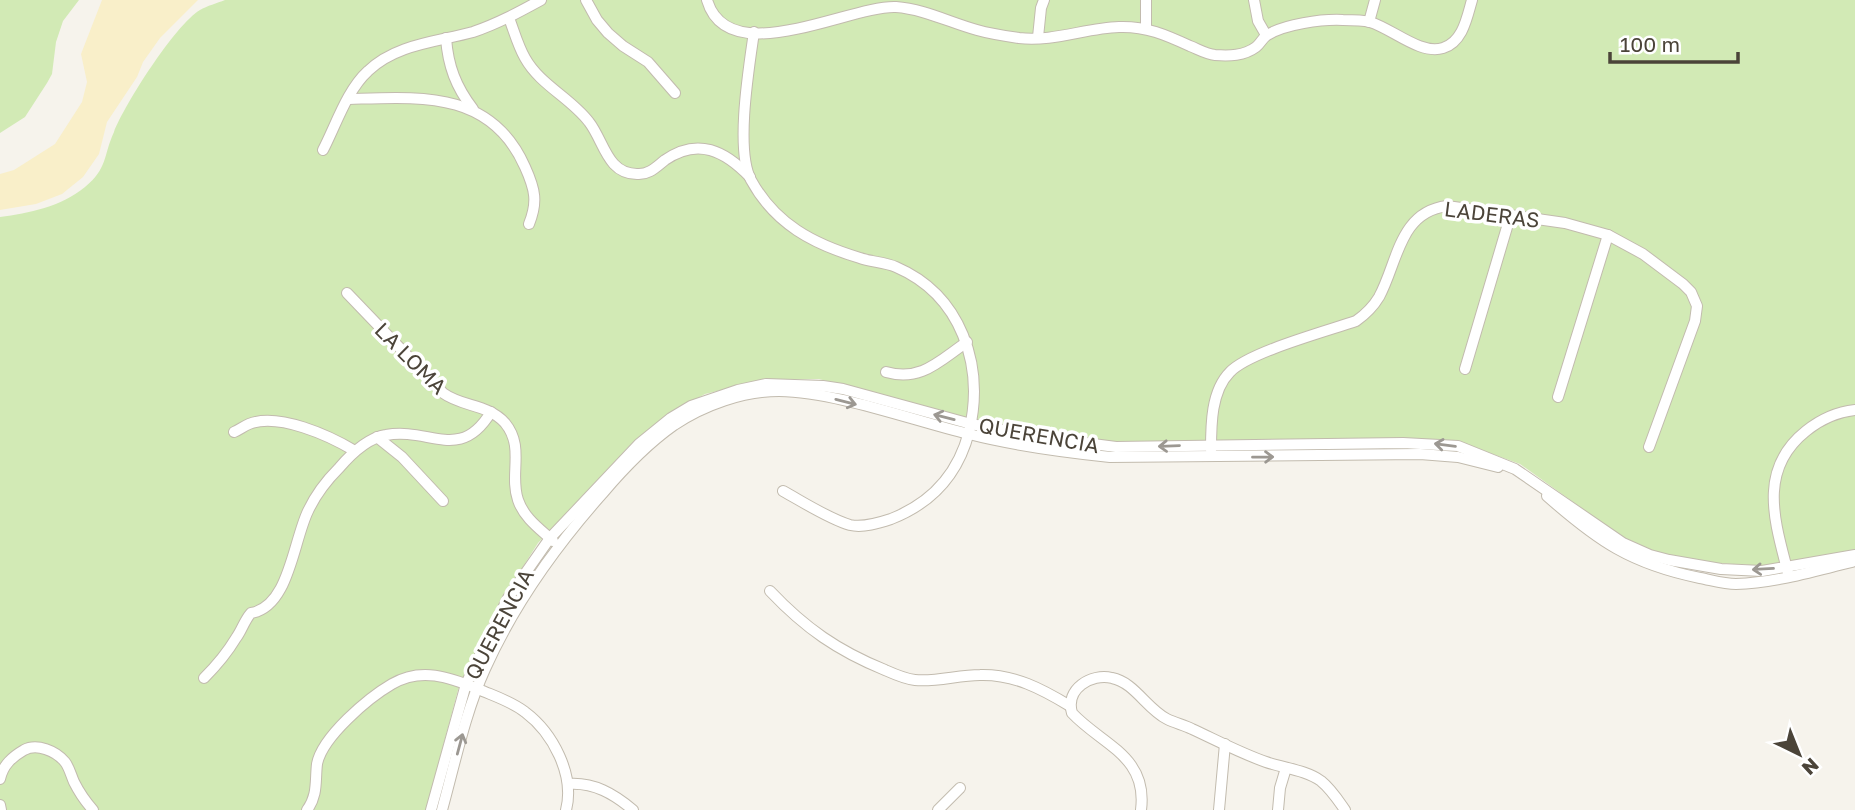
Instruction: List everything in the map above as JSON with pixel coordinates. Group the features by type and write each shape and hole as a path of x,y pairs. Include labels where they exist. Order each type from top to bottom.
{"street":[{"path":"323,150 366,72 391,54 475,31 509,18 541,0"},
{"path":"586,0 608,33 648,62 675,93"},
{"path":"707,0 714,16 724,25 754,32 795,30 874,8 897,7 932,15 978,31 1023,39 1062,36 1101,28 1146,28 1211,55 1232,56 1256,47 1266,35 1297,24 1321,20 1369,22 1431,50 1446,47 1458,38 1472,0"},
{"path":"1038,37 1044,0"},
{"path":"1146,0 1146,28"},
{"path":"1254,0 1258,20 1266,35"},
{"path":"1369,22 1375,0"},
{"path":"509,18 525,59 538,75 579,108 592,126 610,161 617,168 637,175 647,173 683,151 707,149 727,156 750,177 769,208 793,229 825,246 862,259 895,266 932,288 956,318 967,342 973,393 969,429 957,465 944,485 907,513 880,523 852,526 783,491"},
{"path":"750,177 744,141 754,32"},
{"path":"446,38 454,80 473,110 498,128 521,159 534,193 535,209 529,224"},
{"path":"349,99 426,99 473,110"},
{"name":"LADERAS","path":"1211,457 1215,400 1230,371 1247,359 1356,321 1370,310 1380,296 1403,239 1415,220 1434,207 1447,206 1564,223 1608,235 1643,254 1673,275 1691,292 1697,306 1695,321 1650,447"},
{"path":"1465,369 1510,217"},
{"path":"1558,397 1608,235"},
{"name":"LA LOMA","path":"347,293 443,393 491,412 507,425 514,437 517,451 515,485 518,501 531,521 554,542"},
{"path":"886,372 907,376 918,374 967,342"},
{"name":"QUERENCIA","path":"431,810 466,684 509,598 554,542 582,516 645,447 691,415 714,404 739,397 778,391 819,395 1065,452 1098,456 1420,454 1467,459 1514,472 1606,544 1649,565 1734,584 1855,555"},
{"path":"1787,571 1773,501 1778,467 1790,446 1812,426 1824,418 1855,410"},
{"path":"204,678 223,660 225,651 235,641 251,613 261,611 276,597 308,511 326,483 355,451 386,435 404,434 449,440 465,438 484,423 491,412"},
{"path":"234,432 250,423 284,422 336,440 355,451"},
{"name":"QUERENCIA","path":"969,429 1115,447 1434,443 1458,446 1514,472 1613,536 1650,555 1721,569 1762,571 1787,571 1855,561"},
{"path":"377,438 402,457 443,501"},
{"name":"QUERENCIA","path":"442,810 477,689 519,602 554,542"},
{"path":"770,591 788,610 836,647 901,676 925,680 999,676 1040,688 1070,706"},
{"path":"477,689 474,679 492,639 496,620"},
{"path":"307,810 316,792 317,764 322,748 370,699 394,683 416,675 442,675 466,684 511,703 539,725 561,760 568,784 566,810"},
{"path":"1141,810 1143,790 1137,774 1124,755 1072,712 1070,706 1073,694 1086,680 1108,677 1125,683 1152,710 1167,719 1286,768 1314,776 1345,810"},
{"path":"1219,810 1225,744"},
{"path":"0,779 3,768 14,756 29,747 43,748 66,763 83,798 93,810"},
{"path":"1278,810 1280,788 1286,768"},
{"path":"568,784 579,783 600,788 633,810"},
{"path":"938,810 960,788"}],"green space":[{"path":"0,0 79,0 63,21 56,42 52,74 47,83 25,117 0,133"},
{"path":"225,0 1855,0 1855,552 1766,566 1699,562 1654,552 1619,535 1520,464 1462,443 1436,439 1114,444 999,426 819,379 764,380 705,394 667,415 632,443 538,543 493,614 458,690 426,810 0,810 0,217 55,204 85,187 98,174 114,132 129,103 165,48 200,10"}],"sand":[{"path":"102,0 198,0 160,38 143,62 137,77 107,122 99,154 83,177 62,194 36,204 0,210 0,174 14,170 55,144 82,102 87,82 81,54"}]}
